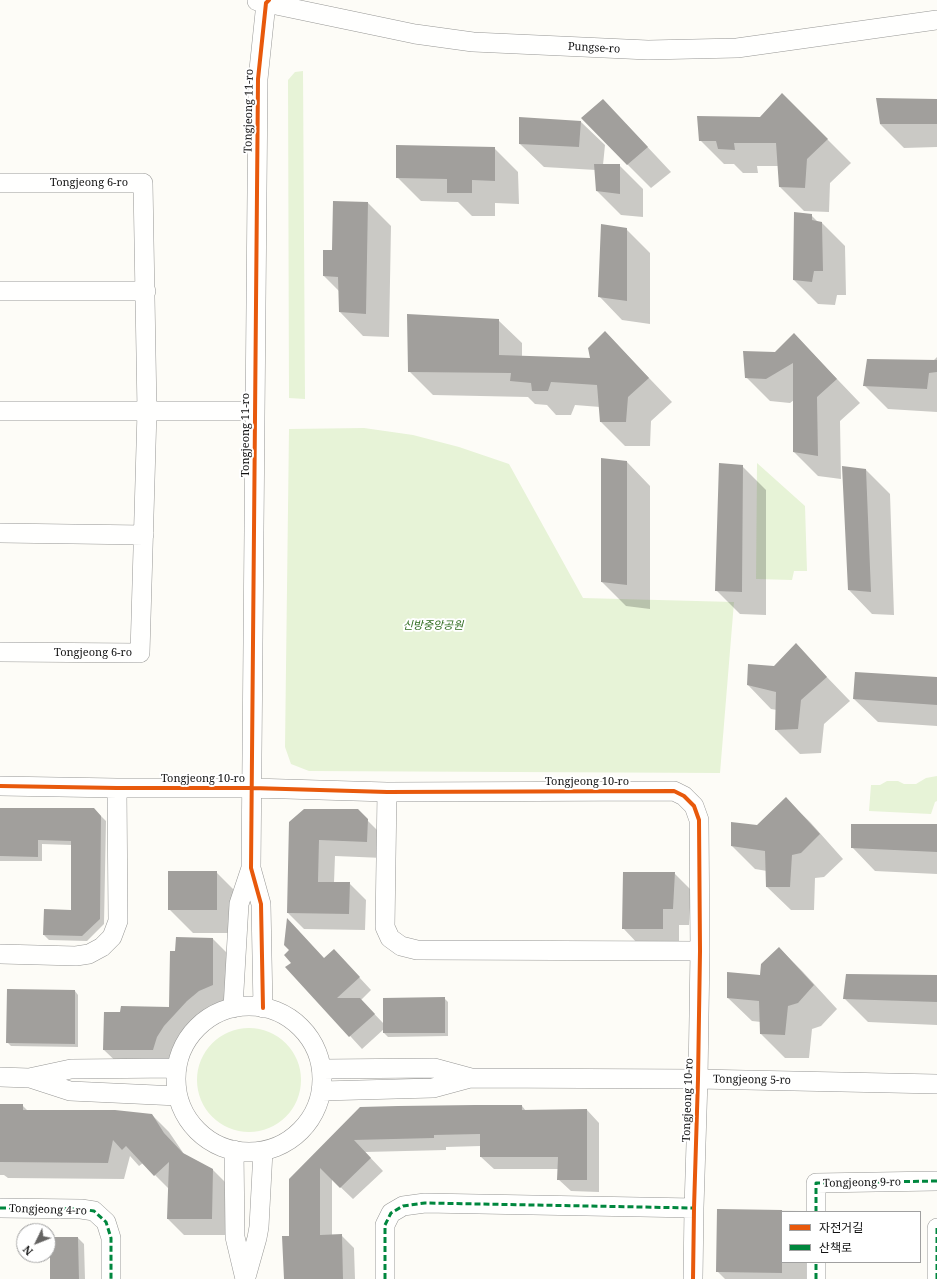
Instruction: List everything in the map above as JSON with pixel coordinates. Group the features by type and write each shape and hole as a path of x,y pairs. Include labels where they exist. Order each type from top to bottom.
{"street":[{"name":"Pungse-ro","path":"263,1 415,34 473,42 648,50 737,48 937,20"},
{"name":"Tongjeong 11-ro","path":"251,868 258,79 263,1"},
{"name":"Tongjeong 6-ro","path":"0,183 143,183 147,411 140,653 0,652"},
{"path":"0,291 146,291"},
{"path":"0,411 255,411"},
{"path":"0,533 144,535"},
{"name":"Tongjeong 10-ro","path":"0,786 252,788 387,792 674,791 684,796 694,806 699,820 700,951 693,1279"},
{"path":"0,954 76,956 89,954 102,947 112,937 118,921 117,788"},
{"path":"387,792 385,927 390,938 400,946 416,950 700,951"},
{"path":"251,868 261,904 263,1008"},
{"path":"233,1008 240,904 251,868"},
{"path":"244,1006 263,1008 269,1008 291,1019 309,1036 320,1058 322,1069 322,1091 318,1107 304,1128 285,1143 263,1151 239,1152 216,1145 197,1130 183,1111 178,1096 176,1088 177,1068 185,1042 200,1024 220,1011 244,1006"},
{"path":"0,1077 28,1078 71,1069 177,1068"},
{"path":"322,1069 434,1068 471,1078"},
{"path":"28,1078 70,1091 178,1096"},
{"path":"322,1091 433,1088 471,1078"},
{"name":"Tongjeong 5-ro","path":"471,1078 698,1079 937,1084"},
{"path":"234,1150 235,1238 245,1279"},
{"path":"245,1279 259,1227 263,1151"},
{"name":"Tongjeong 9-ro","path":"816,1211 816,1183 937,1181"},
{"path":"385,1279 385,1225 391,1213 404,1206 425,1203 694,1208"},
{"name":"Tongjeong 4-ro","path":"0,1208 81,1209 94,1211 106,1222 111,1238 111,1279"},
{"path":"937,1228 937,1279"},
{"path":"816,1263 816,1279"}],"green space":[{"path":"303,71 305,399 289,398 288,80 295,72"},
{"name":"신방중앙공원","path":"364,428 413,435 459,447 509,464 583,598 734,602 720,773 309,771 291,764 285,747 289,429"},
{"path":"757,463 805,506 807,571 794,571 792,580 756,579"},
{"path":"937,776 937,801 935,802 931,814 869,811 871,785 880,785 887,781 898,781 904,784 916,784 926,778"},
{"path":"249,1028 269,1032 286,1043 297,1060 301,1080 297,1100 286,1117 269,1128 249,1132 229,1128 212,1117 201,1100 197,1080 201,1060 212,1043 229,1032"}],"building":[{"path":"782,93 828,139 807,159 805,188 779,187 776,143 734,143 735,150 718,149 716,141 699,141 697,116 760,117"},
{"path":"876,98 937,99 937,124 880,124"},
{"path":"603,99 648,147 627,165 581,118"},
{"path":"519,117 581,121 579,147 519,144"},
{"path":"396,145 495,147 495,181 472,180 472,193 447,193 447,179 396,178"},
{"path":"594,164 620,164 620,194 596,191"},
{"path":"333,201 368,202 366,314 339,312 338,277 323,276 323,250 332,250"},
{"path":"794,212 812,214 812,220 822,222 823,271 814,271 812,282 793,280"},
{"path":"601,224 627,228 627,301 598,297"},
{"path":"407,314 499,319 499,355 590,358 588,348 605,331 649,378 628,397 626,422 600,422 597,385 551,382 548,391 532,391 531,383 510,381 511,373 408,372"},
{"path":"794,333 837,379 817,397 818,456 793,452 793,363 766,379 745,378 743,351 775,352"},
{"path":"867,359 937,360 937,372 929,373 927,389 863,386"},
{"path":"601,458 627,461 627,585 601,582"},
{"path":"719,463 743,465 742,592 715,591"},
{"path":"842,466 866,469 871,592 848,590"},
{"path":"796,643 827,677 801,700 798,729 775,730 776,692 747,685 748,664 774,666"},
{"path":"855,672 937,677 937,705 853,699"},
{"path":"786,797 820,834 801,853 792,855 790,887 766,887 765,851 731,846 731,822 757,825"},
{"path":"0,808 94,808 101,816 100,919 82,936 43,935 44,909 71,910 71,841 38,840 38,857 0,856"},
{"path":"304,809 358,809 368,819 367,842 319,840 318,882 350,882 349,914 287,913 289,822"},
{"path":"851,824 937,824 937,852 851,848"},
{"path":"168,871 217,871 217,910 168,910"},
{"path":"623,872 675,872 673,909 663,909 663,929 622,929"},
{"path":"287,918 324,958 334,949 360,977 337,998 360,998 375,1014 349,1037 285,967 291,963 284,955 289,950 284,945"},
{"path":"176,937 213,938 213,985 199,991 187,1001 164,1026 157,1037 153,1050 103,1050 104,1012 120,1012 121,1006 169,1007 170,951 175,951"},
{"path":"779,947 814,985 798,1003 788,1006 785,1035 760,1034 759,1001 727,998 727,972 760,975 761,964"},
{"path":"846,974 937,975 937,1002 843,999"},
{"path":"7,989 75,990 75,1044 6,1043"},
{"path":"445,997 445,1033 383,1033 383,998"},
{"path":"0,1104 23,1104 23,1110 115,1110 152,1114 164,1133 183,1153 213,1169 212,1219 167,1219 169,1162 154,1176 126,1146 122,1150 113,1140 108,1163 0,1162"},
{"path":"522,1105 522,1110 587,1109 587,1180 557,1180 558,1157 480,1157 480,1134 434,1135 434,1138 354,1140 371,1158 340,1188 320,1168 320,1235 342,1234 343,1279 284,1279 282,1236 289,1236 289,1179 360,1107"},
{"path":"717,1209 782,1210 782,1273 716,1272"},
{"path":"56,1237 78,1237 79,1279 50,1279 50,1263 56,1263"}],"marked path":[{"path":"816,1211 816,1183 937,1181"},
{"path":"385,1279 385,1225 391,1213 403,1206 425,1203 694,1208"},
{"path":"0,1208 81,1209 94,1211 106,1222 111,1238 111,1279"},
{"path":"937,1228 937,1279"},
{"path":"816,1263 816,1279"}],"cycle path":[{"path":"263,1008 261,904 251,868 258,79 266,3 269,0"},
{"path":"0,786 252,788 387,792 674,791 684,796 694,806 699,820 700,951 693,1279"}]}
